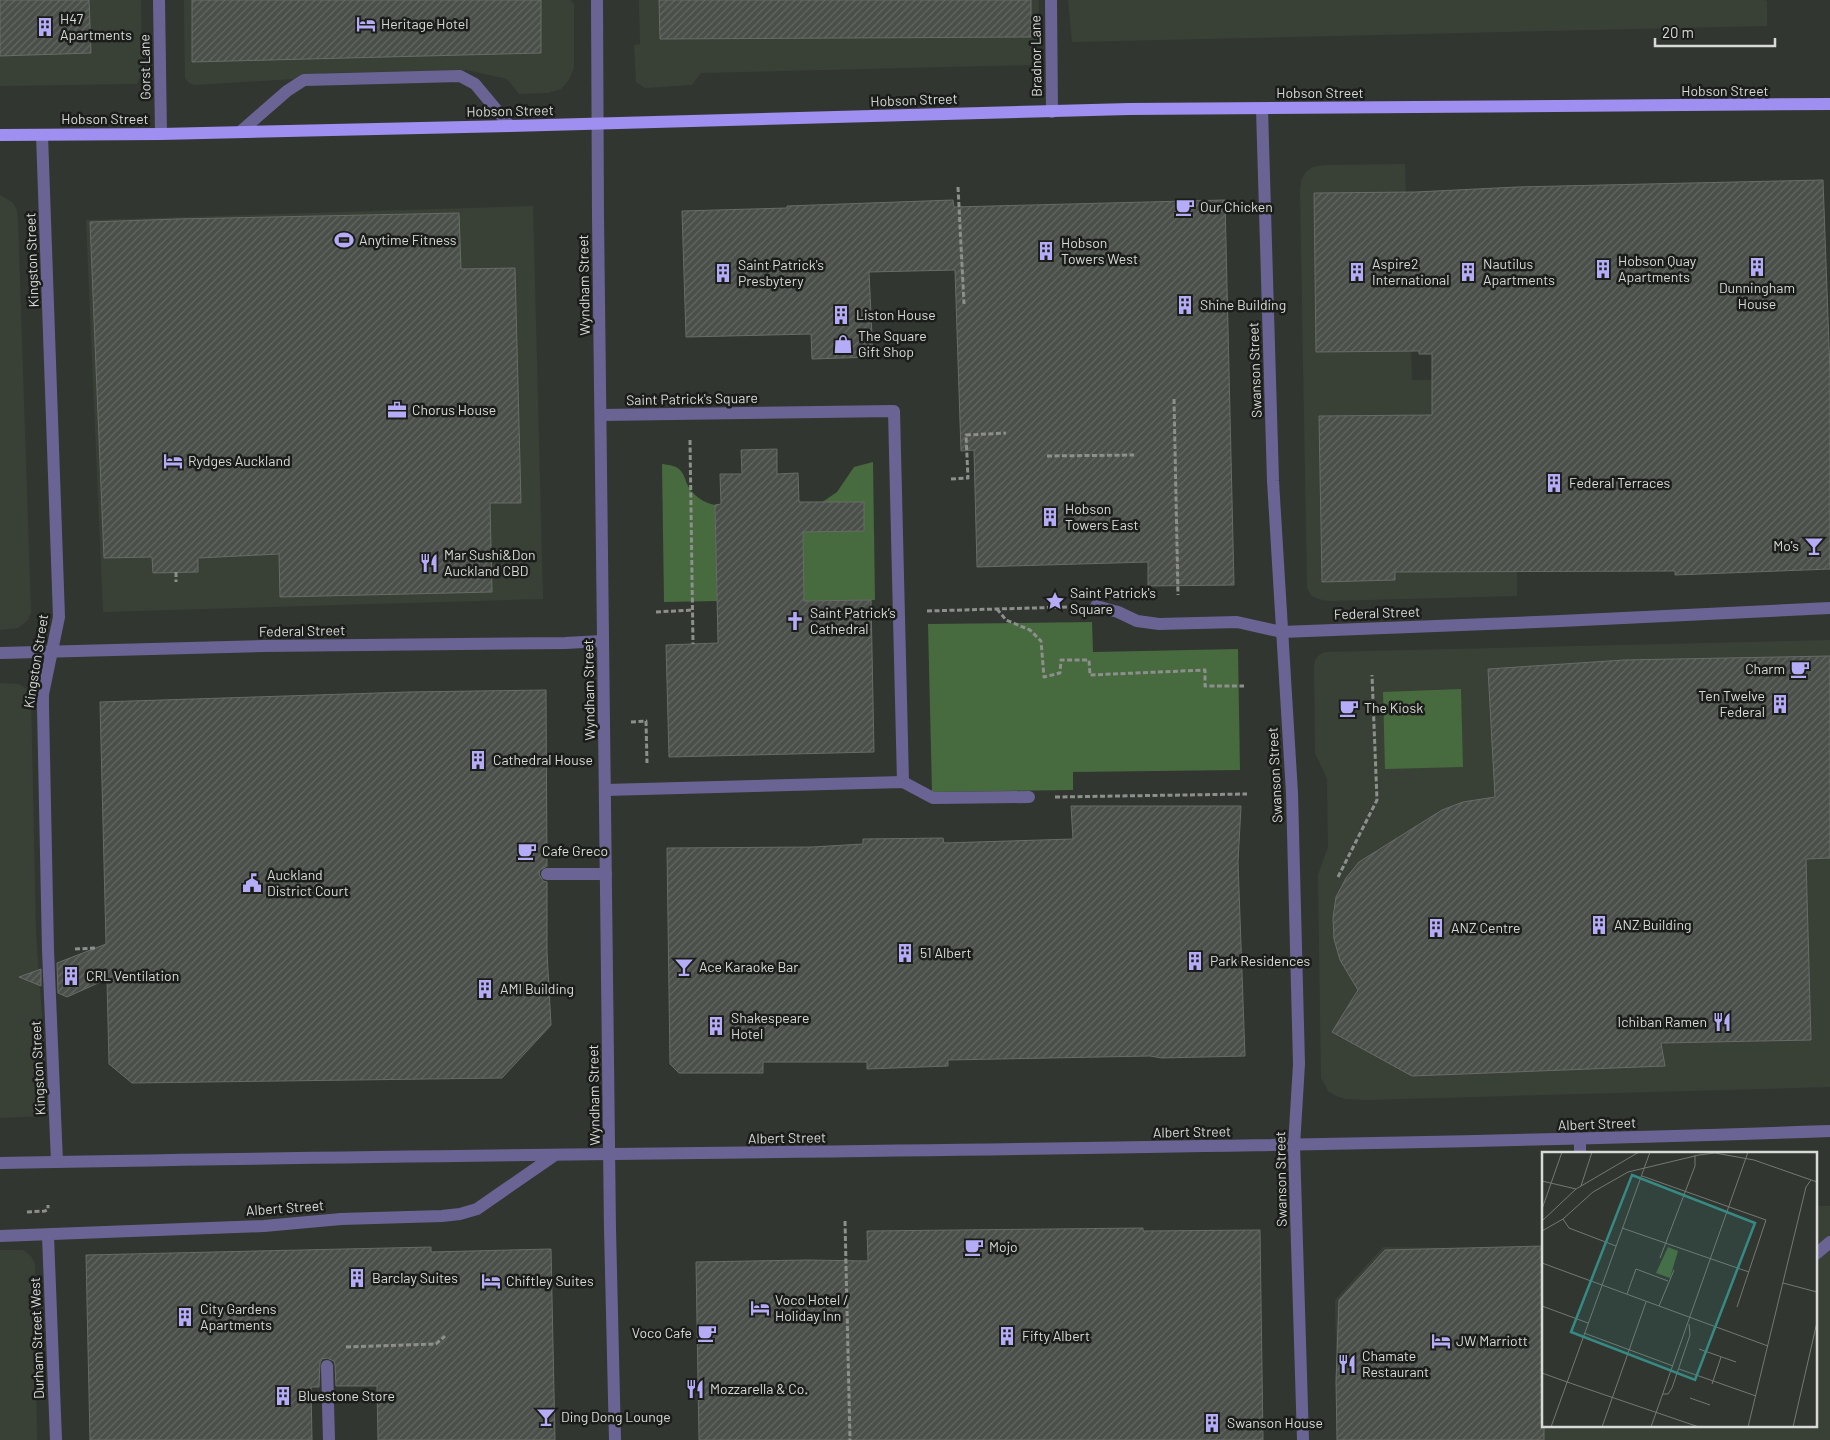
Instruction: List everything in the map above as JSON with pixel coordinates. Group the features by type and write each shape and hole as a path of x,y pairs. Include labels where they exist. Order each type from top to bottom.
{"main road":[{"name":"Hobson Street","path":"0,135 161,134 1052,112 1830,104"}],"street":[{"name":"Gorst Lane","path":"159,0 161,134"},
{"name":"Wyndham Street","path":"597,0 606,874 615,1440"},
{"name":"Bradnor Lane","path":"1051,0 1052,112"},
{"path":"240,132 287,91 304,80 460,76 475,84 510,126"},
{"name":"Swanson Street","path":"1262,109 1273,471 1292,793 1299,1050 1294,1146 1303,1440"},
{"name":"Kingston Street","path":"42,135 59,617 42,707 48,950 57,1162"},
{"name":"Saint Patrick's Square","path":"601,415 894,411 903,782"},
{"name":"Federal Street","path":"1096,606 1118,612 1138,621 1159,624 1237,622 1282,632 1830,608"},
{"name":"Federal Street","path":"0,653 264,646 604,641"},
{"path":"605,790 903,782 933,798 1029,797"},
{"path":"547,874 606,874"},
{"name":"Albert Street","path":"0,1163 1294,1146 1580,1140 1830,1131"},
{"path":"1580,1140 1580,1152"},
{"name":"Albert Street","path":"0,1236 48,1236 264,1226 341,1219 460,1214 477,1209 555,1155"},
{"name":"Durham Street West","path":"48,1236 56,1440"},
{"path":"1818,1252 1830,1242"},
{"path":"327,1366 329,1440"}],"path":[{"path":"958,187 964,304"},
{"path":"1174,399 1178,624"},
{"path":"690,414 693,644"},
{"path":"951,479 968,478 966,435 1006,433"},
{"path":"1047,456 1134,455"},
{"path":"176,572 176,582"},
{"path":"928,611 1096,606"},
{"path":"997,609 1006,620 1030,630 1041,642 1044,677 1060,674 1061,660 1089,660 1090,675 1205,670 1205,686 1244,686"},
{"path":"656,612 693,610"},
{"path":"1338,876 1377,800 1372,675"},
{"path":"632,722 646,721 648,788"},
{"path":"1072,796 1247,794"},
{"path":"27,1212 45,1211 48,1209 48,1203"},
{"path":"844,1221 850,1440"},
{"path":"343,1348 436,1344 445,1336"}],"shaded area":[{"path":"0,0 141,0 142,71 137,84 0,86"},
{"name":"Heritage Hotel","path":"184,0 570,0 574,4 574,68 569,80 561,89 548,93 519,94 507,79 467,70 325,73 294,79 195,85 189,83 185,78"},
{"path":"639,0 1039,0 1038,59 1033,65 701,73 692,85 645,88 636,82 634,45 640,44"},
{"path":"1068,0 1765,0 1767,2 1767,26 1072,42"},
{"path":"1405,164 1412,380 1516,379 1517,596 1328,601 1311,595 1307,587 1301,180 1306,172 1313,167 1324,165"},
{"path":"0,195 13,203 18,219 31,613 28,620 18,628 0,630"},
{"path":"533,206 543,599 103,612 86,220"},
{"path":"1830,640 1830,1087 1367,1100 1345,1099 1328,1091 1321,1078 1318,875 1328,847 1327,779 1315,753 1314,666 1315,660 1319,655 1325,652"},
{"path":"0,683 19,684 28,690 31,695 36,933 49,1116 0,1118"},
{"name":"JW Marriott","path":"1818,1206 1830,1206 1830,1440 1338,1440 1335,1300 1383,1247 1542,1249 1542,1428 1818,1428"},
{"path":"0,1250 23,1250 31,1256 35,1264 37,1440 0,1440"}],"green space":[{"path":"873,462 875,600 804,601 803,532 818,505 837,492 854,467"},
{"path":"662,464 678,468 695,495 715,505 717,601 664,602"},
{"path":"1092,622 1093,652 1238,649 1240,770 1073,772 1073,790 932,792 928,624"},
{"path":"1461,689 1463,767 1385,769 1383,692"}],"building":[{"name":"H47 Apartments","path":"0,0 89,0 91,53 0,56"},
{"name":"Heritage Hotel","path":"192,0 541,0 541,53 192,62"},
{"path":"659,0 1031,0 1031,37 660,39"},
{"path":"1823,180 1830,373 1830,569 1675,575 1675,571 1395,572 1395,580 1322,582 1319,416 1432,415 1432,354 1419,354 1419,351 1316,352 1314,193 1416,192 1517,187"},
{"path":"953,200 954,207 1225,200 1234,585 1148,586 1148,562 977,567 974,450 961,451 955,270 869,272 873,357 812,359 811,334 686,337 682,211"},
{"name":"Chorus House","path":"459,213 461,269 515,268 521,503 490,503 492,592 280,597 279,554 198,558 198,572 153,573 152,557 104,558 90,222"},
{"name":"Saint Patrick’s Cathedral","path":"777,449 777,474 798,473 799,502 864,502 864,531 803,532 804,601 871,600 874,752 669,757 666,645 718,643 715,505 721,504 720,474 742,474 741,450"},
{"path":"1830,656 1830,858 1806,859 1811,1040 1661,1043 1665,1066 1412,1076 1332,1032 1358,990 1340,960 1334,939 1333,918 1336,897 1346,878 1359,862 1442,810 1463,802 1495,797 1488,669 1624,660"},
{"name":"Auckland District Court","path":"546,690 547,866 540,870 539,874 543,881 547,882 547,952 551,1025 502,1078 132,1083 109,1064 107,979 67,997 58,993 57,963 106,944 100,702 409,692"},
{"path":"1071,806 1241,806 1238,862 1245,1056 948,1060 948,1066 867,1069 867,1062 763,1062 763,1073 679,1073 670,1064 667,848 812,847 863,844 863,839 943,838 944,843 1073,839"},
{"path":"41,969 41,986 19,977"},
{"path":"1143,1228 1143,1231 1260,1230 1263,1440 699,1440 696,1262 868,1261 867,1231"},
{"name":"JW Marriott","path":"1542,1246 1542,1428 1544,1428 1544,1440 1337,1440 1336,1381 1339,1300 1385,1250"},
{"path":"431,1247 431,1252 551,1249 555,1440 378,1440 377,1386 336,1386 334,1361 327,1358 322,1359 320,1363 319,1387 311,1387 312,1440 90,1440 86,1255"}],"place":[{"name":"Heritage Hotel","path":"366,24"},
{"name":"H47 Apartments","path":"45,27"},
{"name":"Our Chicken","path":"1185,207"},
{"name":"Anytime Fitness","path":"344,240"},
{"name":"Hobson Towers West","path":"1046,251"},
{"name":"Dunningham House","path":"1757,267"},
{"name":"Hobson Quay Apartments","path":"1603,269"},
{"name":"Aspire2 International","path":"1357,272"},
{"name":"Nautilus Apartments","path":"1468,272"},
{"name":"Saint Patrick's Presbytery","path":"723,273"},
{"name":"Shine Building","path":"1185,305"},
{"name":"Liston House","path":"841,315"},
{"name":"The Square Gift Shop","path":"843,344"},
{"name":"Chorus House","path":"397,410"},
{"name":"Rydges Auckland","path":"173,461"},
{"name":"Federal Terraces","path":"1554,483"},
{"name":"Hobson Towers East","path":"1050,517"},
{"name":"Mo's","path":"1814,546"},
{"name":"Mar Sushi&Don Auckland CBD","path":"429,563"},
{"name":"Saint Patrick's Square","path":"1055,601"},
{"name":"Saint Patrick’s Cathedral","path":"795,621"},
{"name":"Charm","path":"1800,669"},
{"name":"Ten Twelve Federal","path":"1780,704"},
{"name":"The Kiosk","path":"1349,708"},
{"name":"Cathedral House","path":"478,760"},
{"name":"Cafe Greco","path":"527,851"},
{"name":"Auckland District Court","path":"252,883"},
{"name":"ANZ Building","path":"1599,925"},
{"name":"ANZ Centre","path":"1436,928"},
{"name":"51 Albert","path":"905,953"},
{"name":"Park Residences","path":"1195,961"},
{"name":"Ace Karaoke Bar","path":"684,967"},
{"name":"CRL Ventilation","path":"71,976"},
{"name":"AMI Building","path":"485,989"},
{"name":"Ichiban Ramen","path":"1722,1022"},
{"name":"Shakespeare Hotel","path":"716,1026"},
{"name":"Mojo","path":"974,1247"},
{"name":"Barclay Suites","path":"357,1278"},
{"name":"Chiftley Suites","path":"491,1281"},
{"name":"Voco Hotel / Holiday Inn","path":"760,1308"},
{"name":"City Gardens Apartments","path":"185,1317"},
{"name":"Voco Cafe","path":"707,1333"},
{"name":"Fifty Albert","path":"1007,1336"},
{"name":"JW Marriott","path":"1441,1341"},
{"name":"Chamate Restaurant","path":"1347,1364"},
{"name":"Mozzarella & Co.","path":"695,1389"},
{"name":"Bluestone Store","path":"283,1396"},
{"name":"Ding Dong Lounge","path":"546,1417"},
{"name":"Swanson House","path":"1212,1423"}]}
